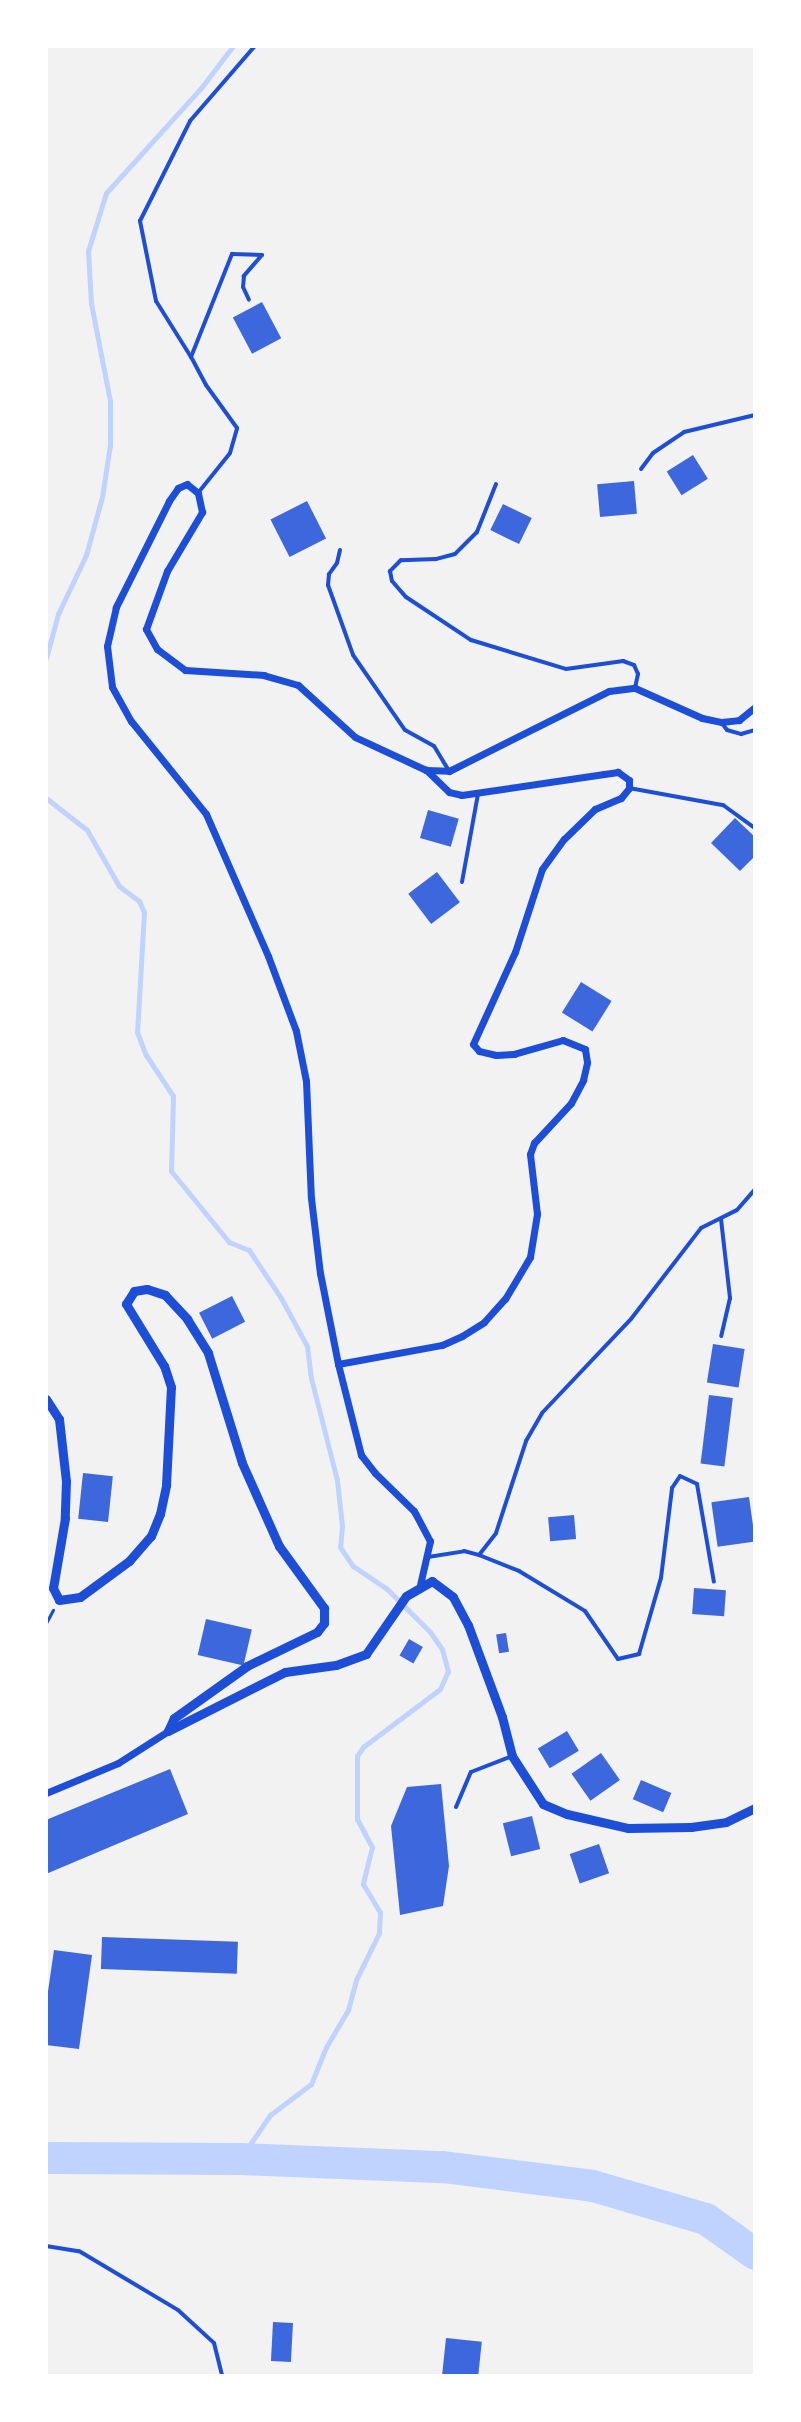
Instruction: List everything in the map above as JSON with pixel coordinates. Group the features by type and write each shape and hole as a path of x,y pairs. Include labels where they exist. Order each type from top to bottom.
{"street":[{"path":"338,1364 442,1345 462,1336 484,1322 505,1299 530,1257 537,1214 530,1154 534,1143 571,1103 587,1062 585,1049 563,1040 514,1054 496,1055 479,1051 473,1044 503,982 542,869 564,839 595,809 621,798 629,788 629,780 618,772 554,779 478,794 449,792 426,770 355,737 298,685 264,675 185,670 157,649 146,629 167,571 202,512 198,493 187,484 178,488 116,607 107,646 112,687 131,721 206,814 268,956 296,1031 306,1081 311,1198 320,1273 338,1364 361,1455 422,1522 430,1541 420,1585"},
{"path":"426,770 449,771 520,737 574,705 609,691 635,688 702,718 721,722 739,720 755,707"},
{"path":"46,1399 59,1419 66,1481 65,1518 53,1588 59,1600 80,1597 129,1561 151,1536 160,1514 166,1485 171,1387 164,1366 126,1304 134,1291 147,1289 165,1295 187,1319 208,1353 242,1463 279,1546 324,1608 324,1623 317,1632 247,1666 174,1718 168,1731"},
{"path":"46,1793 118,1763 168,1731 285,1672 336,1665 366,1654 406,1596 420,1585 432,1581 443,1586 468,1625 512,1756 543,1804 567,1814 628,1828 691,1827 726,1822 755,1808"}],"lane":[{"path":"114,46 133,46"},
{"path":"198,493 230,453 237,428 156,301 140,221 190,121 255,46"},
{"path":"191,357 232,254 262,255 244,276 243,287 249,300"},
{"path":"641,469 653,453 684,432 755,415"},
{"path":"496,484 477,532 455,554 436,559 401,560 390,571 392,581 406,597 471,640 566,669 623,661 634,665 638,674 635,688"},
{"path":"340,550 337,563 329,574 328,585 353,655 405,730 434,746 449,771"},
{"path":"721,722 727,730 741,734 755,730"},
{"path":"629,788 723,805 755,828"},
{"path":"462,882 478,794"},
{"path":"479,1555 496,1533 526,1441 542,1413 631,1319 701,1228 737,1210 755,1189"},
{"path":"721,1219 730,1298 721,1336"},
{"path":"428,1557 464,1551 519,1571 585,1611 618,1659 639,1654 661,1578 672,1488 680,1476 697,1484 714,1582"},
{"path":"456,1807 471,1772 512,1756"},
{"path":"46,2246 79,2251 178,2310 214,2343 221,2359 222,2376"}],"building":[{"path":"262,302 281,338 252,354 233,317"},
{"path":"693,455 708,479 682,495 667,471"},
{"path":"634,481 637,514 600,517 597,484"},
{"path":"307,501 326,538 290,557 270,520"},
{"path":"503,504 532,518 519,544 490,530"},
{"path":"428,810 459,819 451,847 420,838"},
{"path":"735,818 755,837 755,856 740,871 711,843"},
{"path":"437,872 460,902 431,924 408,894"},
{"path":"581,982 612,1001 592,1032 562,1013"},
{"path":"232,1296 245,1322 212,1339 199,1313"},
{"path":"713,1344 745,1349 739,1388 707,1383"},
{"path":"709,1395 733,1398 724,1466 701,1463"},
{"path":"83,1473 113,1476 108,1522 78,1519"},
{"path":"749,1497 755,1542 718,1547 711,1502"},
{"path":"574,1515 576,1539 550,1541 548,1517"},
{"path":"694,1588 726,1590 724,1616 692,1614"},
{"path":"206,1619 252,1630 243,1666 198,1655"},
{"path":"506,1633 509,1652 499,1653 496,1635"},
{"path":"409,1639 423,1647 413,1663 400,1655"},
{"path":"567,1731 579,1751 550,1768 538,1749"},
{"path":"601,1753 620,1780 590,1801 572,1774"},
{"path":"170,1769 188,1814 46,1874 46,1820"},
{"path":"641,1780 671,1793 663,1812 633,1799"},
{"path":"441,1784 449,1866 443,1906 400,1915 391,1826 407,1787"},
{"path":"532,1816 540,1849 511,1856 503,1823"},
{"path":"599,1844 609,1873 580,1883 570,1854"},
{"path":"102,1937 238,1942 237,1974 101,1969"},
{"path":"54,1950 92,1955 79,2049 46,2045 46,2005"},
{"path":"273,2322 293,2323 291,2362 271,2361"},
{"path":"446,2338 482,2342 478,2376 442,2376"}],"waterway":[{"path":"46,658 58,614 86,555 102,497 110,445 110,401 91,303 88,251 106,193 201,88 233,46"},
{"path":"46,798 87,830 119,886 139,901 144,912 137,1032 146,1055 173,1096 171,1171 229,1242 249,1250 281,1298 307,1346 311,1378 337,1480 342,1526 340,1547 353,1566 386,1588 430,1632 442,1649 448,1671 440,1689 363,1747 357,1756 357,1819 372,1847 363,1884 380,1912 379,1933 356,1980 348,2010 326,2047 311,2084 270,2115 240,2159"},
{"path":"46,2158 240,2159 443,2167 593,2186 706,2219 755,2254"}]}
